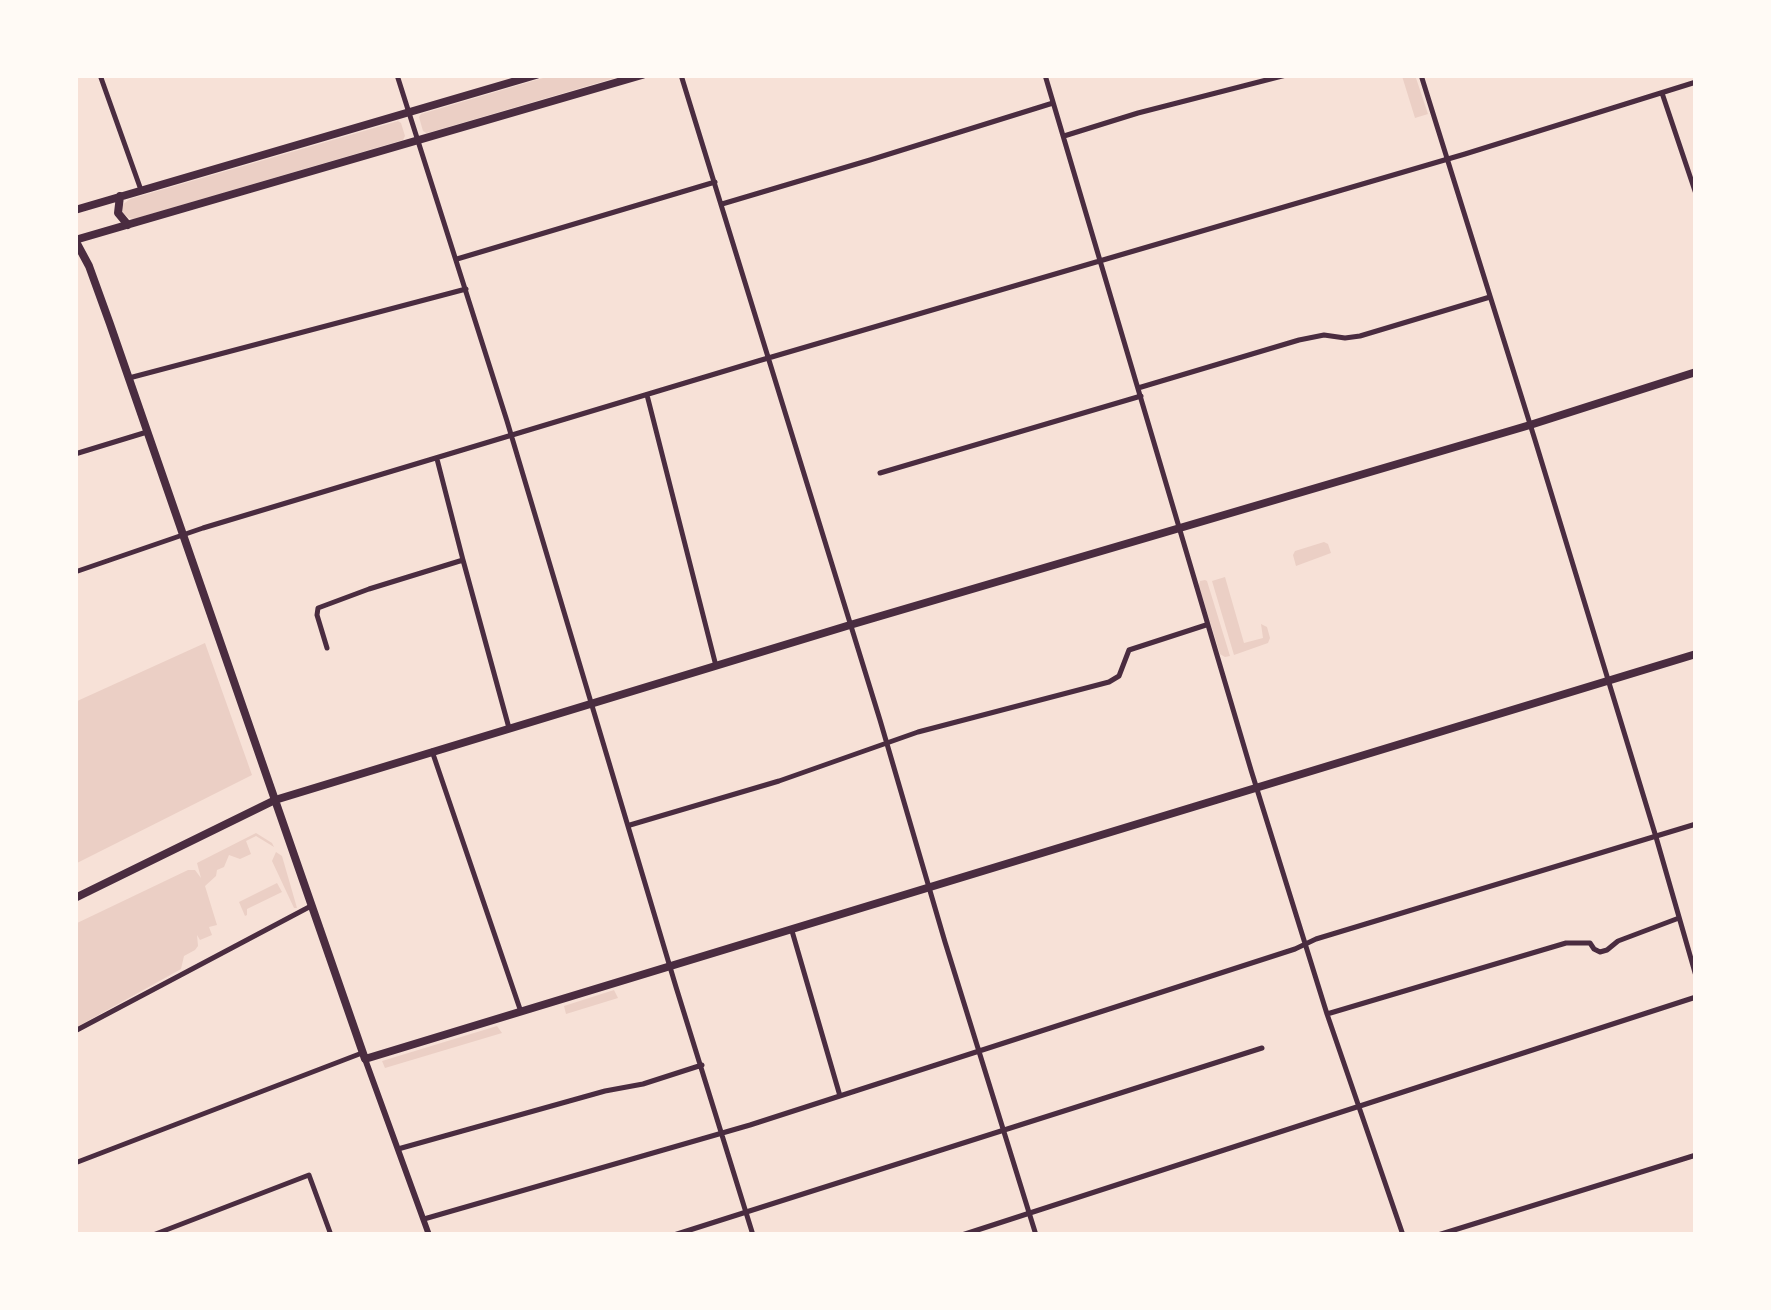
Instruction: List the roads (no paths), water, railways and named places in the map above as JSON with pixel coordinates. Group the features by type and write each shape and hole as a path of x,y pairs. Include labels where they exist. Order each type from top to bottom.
{"main road":[{"path":"75,210 536,75"},
{"path":"642,75 75,240 89,266 129,378 364,1056 792,931 1696,654"},
{"path":"120,196 118,213 128,225"},
{"path":"75,898 275,800 1696,372"}],"street":[{"path":"100,75 141,190"},
{"path":"397,75 466,289 754,1235"},
{"path":"681,75 1036,1235"},
{"path":"1045,75 1256,788 1402,1235"},
{"path":"1064,136 1286,75"},
{"path":"1420,75 1696,976"},
{"path":"75,572 183,534 1696,82"},
{"path":"1662,92 1696,194"},
{"path":"721,204 1054,102"},
{"path":"456,259 715,182"},
{"path":"129,378 466,289"},
{"path":"1138,388 1308,338 1360,336 1490,298"},
{"path":"647,395 716,666"},
{"path":"880,474 1140,396"},
{"path":"75,454 147,432"},
{"path":"438,459 509,728"},
{"path":"327,648 318,608 463,560"},
{"path":"630,826 779,781 918,732 1114,680 1129,650 1206,625"},
{"path":"432,751 520,1012"},
{"path":"424,1219 840,1096 1335,933 1696,824"},
{"path":"75,1032 311,906"},
{"path":"1327,1014 1566,944 1590,943 1600,952 1679,918"},
{"path":"792,931 840,1096"},
{"path":"962,1235 1696,998"},
{"path":"674,1235 1262,1048"},
{"path":"75,1163 364,1056 429,1235"},
{"path":"398,1150 702,1065"},
{"path":"1438,1235 1696,1155"},
{"path":"153,1235 309,1175 331,1235"}]}
